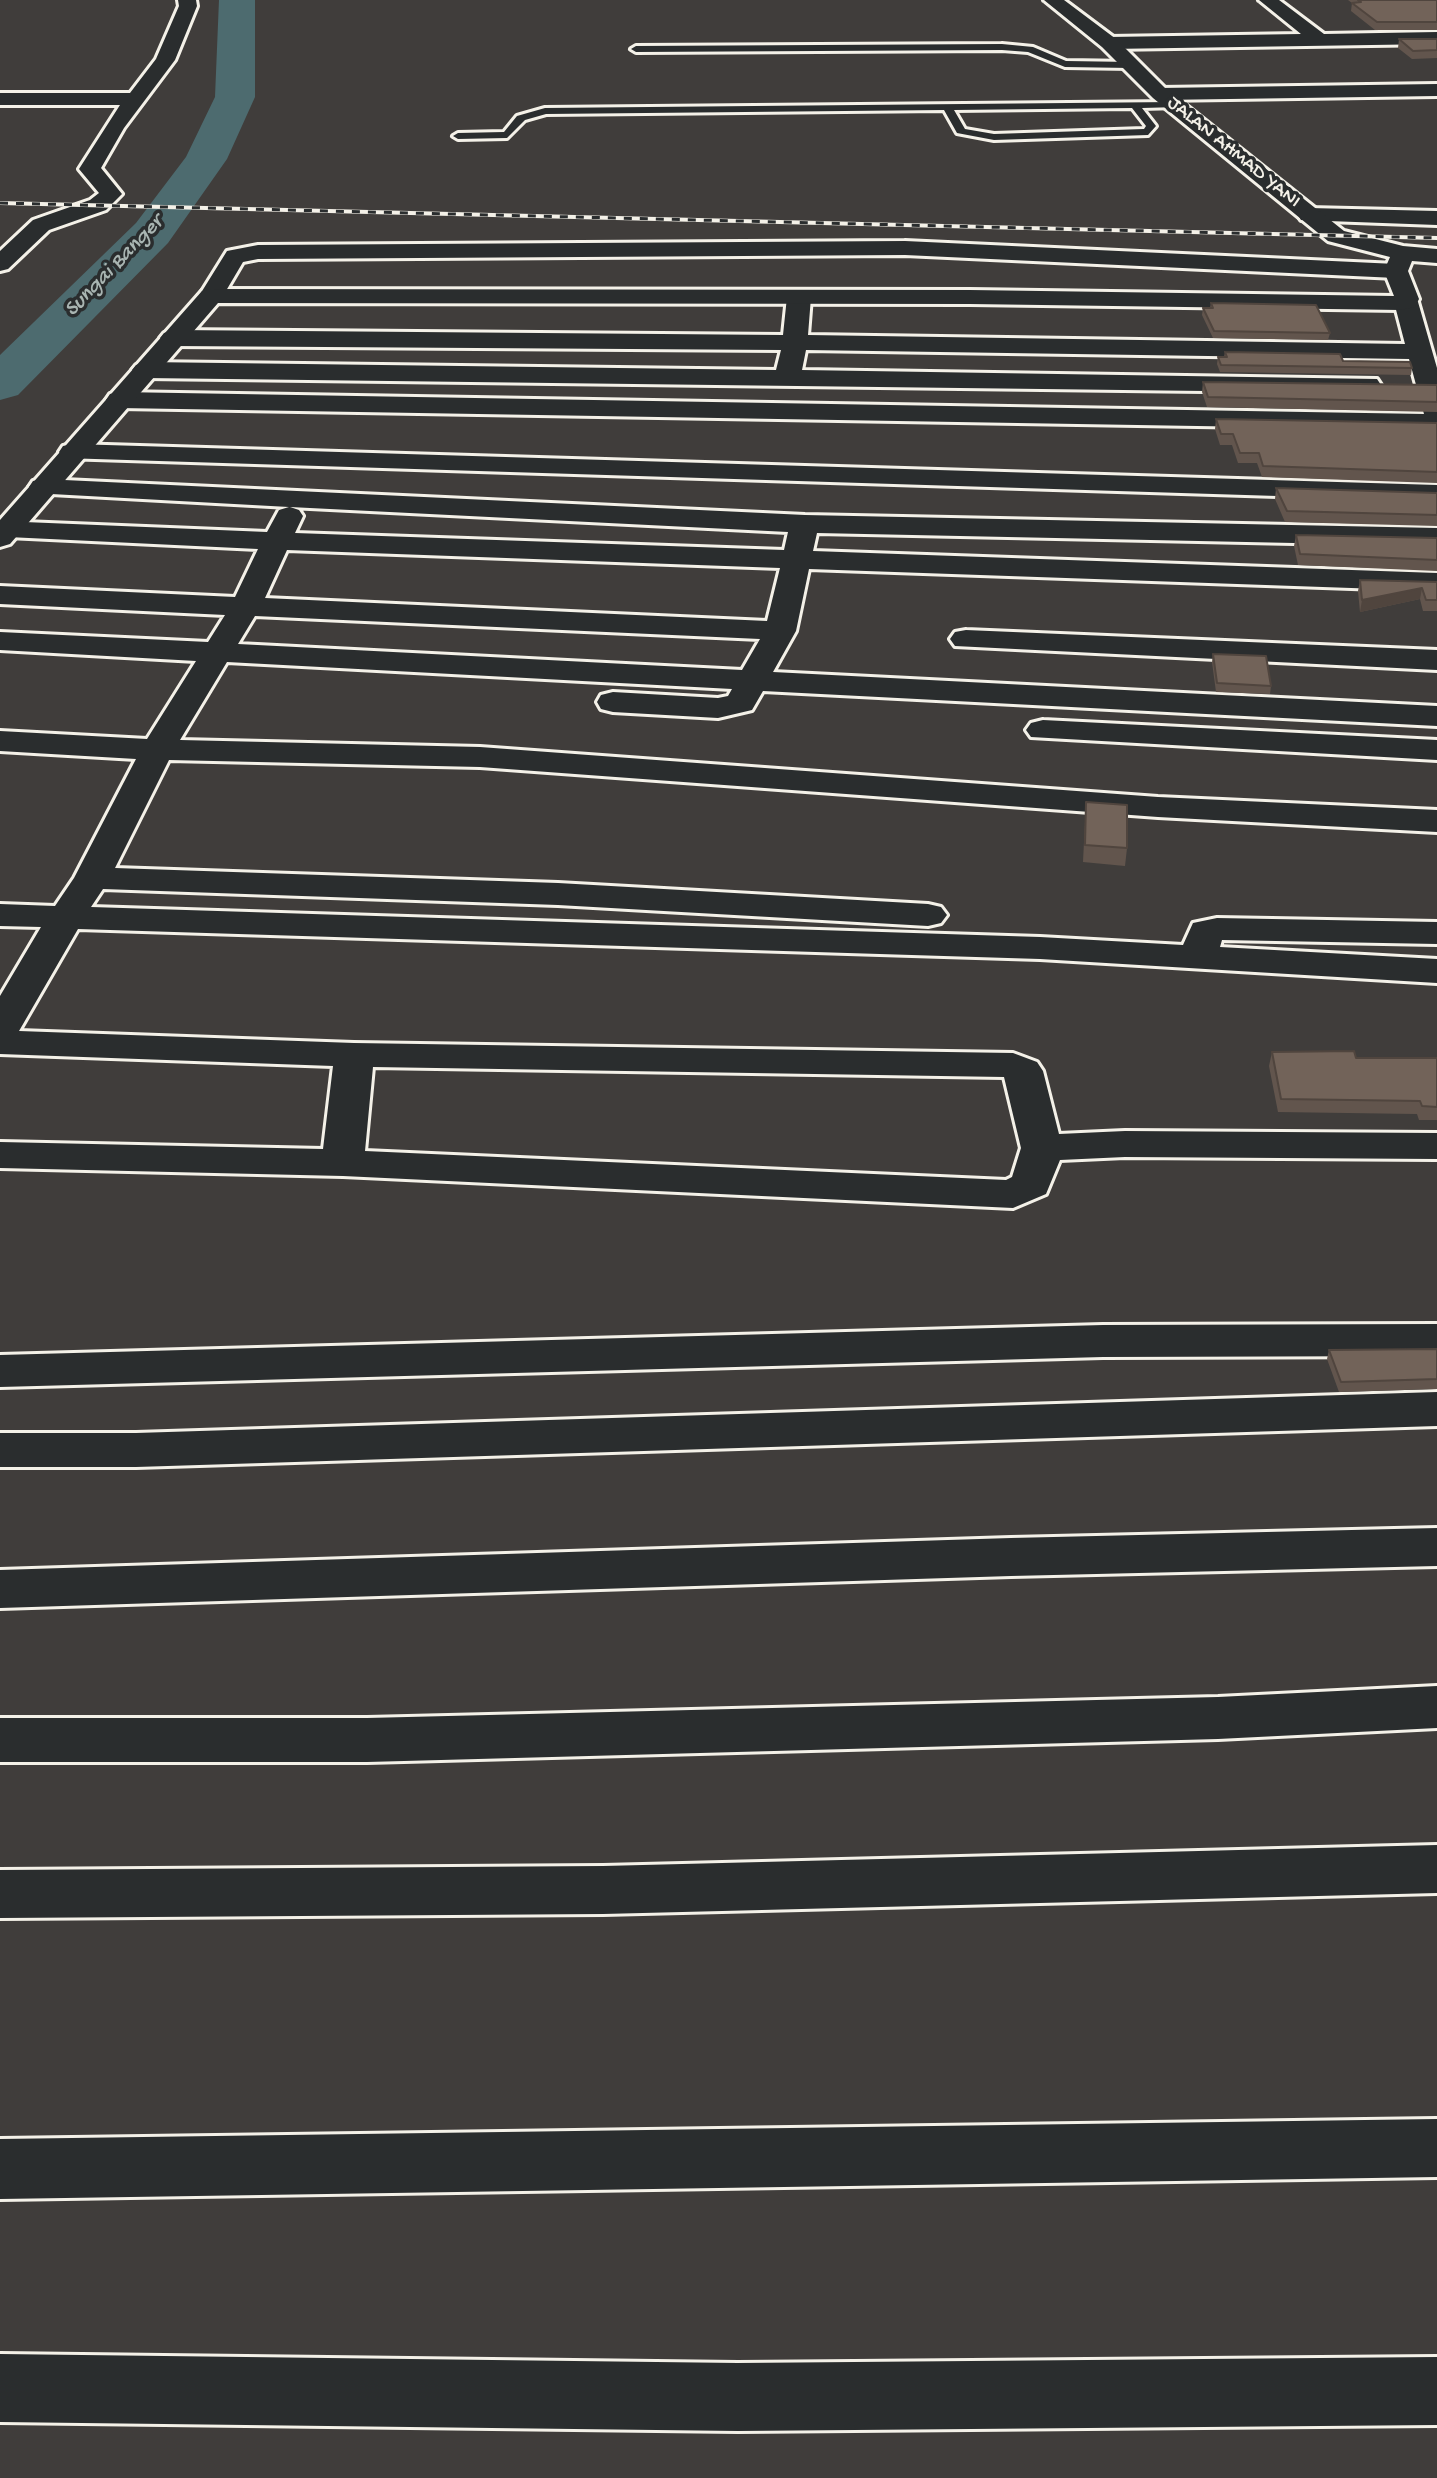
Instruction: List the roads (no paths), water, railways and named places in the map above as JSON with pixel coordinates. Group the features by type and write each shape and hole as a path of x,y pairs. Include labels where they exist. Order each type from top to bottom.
{"street":[{"path":"0,264 41,225 98,205 111,194 90,169 114,127 165,60 188,6 187,0"},
{"name":"JALAN AHMAD YANI","path":"1053,0 1109,43 1167,100 1309,215 1348,241 1399,262 1437,256"},
{"path":"1268,0 1319,39"},
{"path":"1109,43 1437,38"},
{"path":"1167,100 1437,90"},
{"path":"0,99 135,99"},
{"path":"85,127 114,127"},
{"path":"1309,215 1437,218"},
{"path":"4,533 211,296 235,256 266,251 905,248 1399,262 1419,352 1432,381 1437,414"},
{"path":"211,296 1406,302"},
{"path":"787,379 795,344 799,297"},
{"path":"173,338 1419,352"},
{"path":"0,1029 92,878 157,750 215,650 245,607 297,498 383,341"},
{"path":"145,370 787,379 1432,381"},
{"path":"119,400 1437,422"},
{"path":"73,452 1437,493"},
{"path":"43,487 805,524 1437,537"},
{"path":"613,702 731,707 740,703 780,631 794,559 805,524"},
{"path":"4,533 1437,582"},
{"path":"0,595 780,631"},
{"path":"966,639 1437,660"},
{"path":"0,641 1437,716"},
{"path":"1043,730 1437,750"},
{"path":"0,741 157,750 480,757 1158,807 1437,821"},
{"path":"92,878 558,894 1202,945 1437,971"},
{"path":"0,915 1040,948 1202,945 1437,933"},
{"path":"0,1042 354,1055 1013,1065 1023,1071 1042,1148 1031,1185 1013,1194 343,1163 0,1155"},
{"path":"343,1163 354,1055"},
{"path":"1042,1148 1125,1144 1437,1146"},
{"path":"0,1371 1103,1341 1437,1340"},
{"path":"0,1450 151,1450 1437,1409"},
{"path":"0,1589 995,1557 1437,1547"},
{"path":"0,1740 367,1740 1218,1718 1437,1707"},
{"path":"0,1894 603,1890 1437,1869"},
{"path":"0,2169 1437,2148"},
{"path":"0,2388 738,2397 1437,2391"}],"lane":[{"path":"636,49 1002,47 1030,49 1065,64 1131,65"},
{"path":"458,136 507,135 521,118 545,111 1135,106 1167,100"},
{"path":"947,107 961,131 994,137 1148,132 1151,126 1135,106"}],"waterway":[{"name":"Sungai Banger","path":"0,384 152,233 206,159 235,97 237,0"}],"railway":[{"path":"0,203 1437,238"}]}
